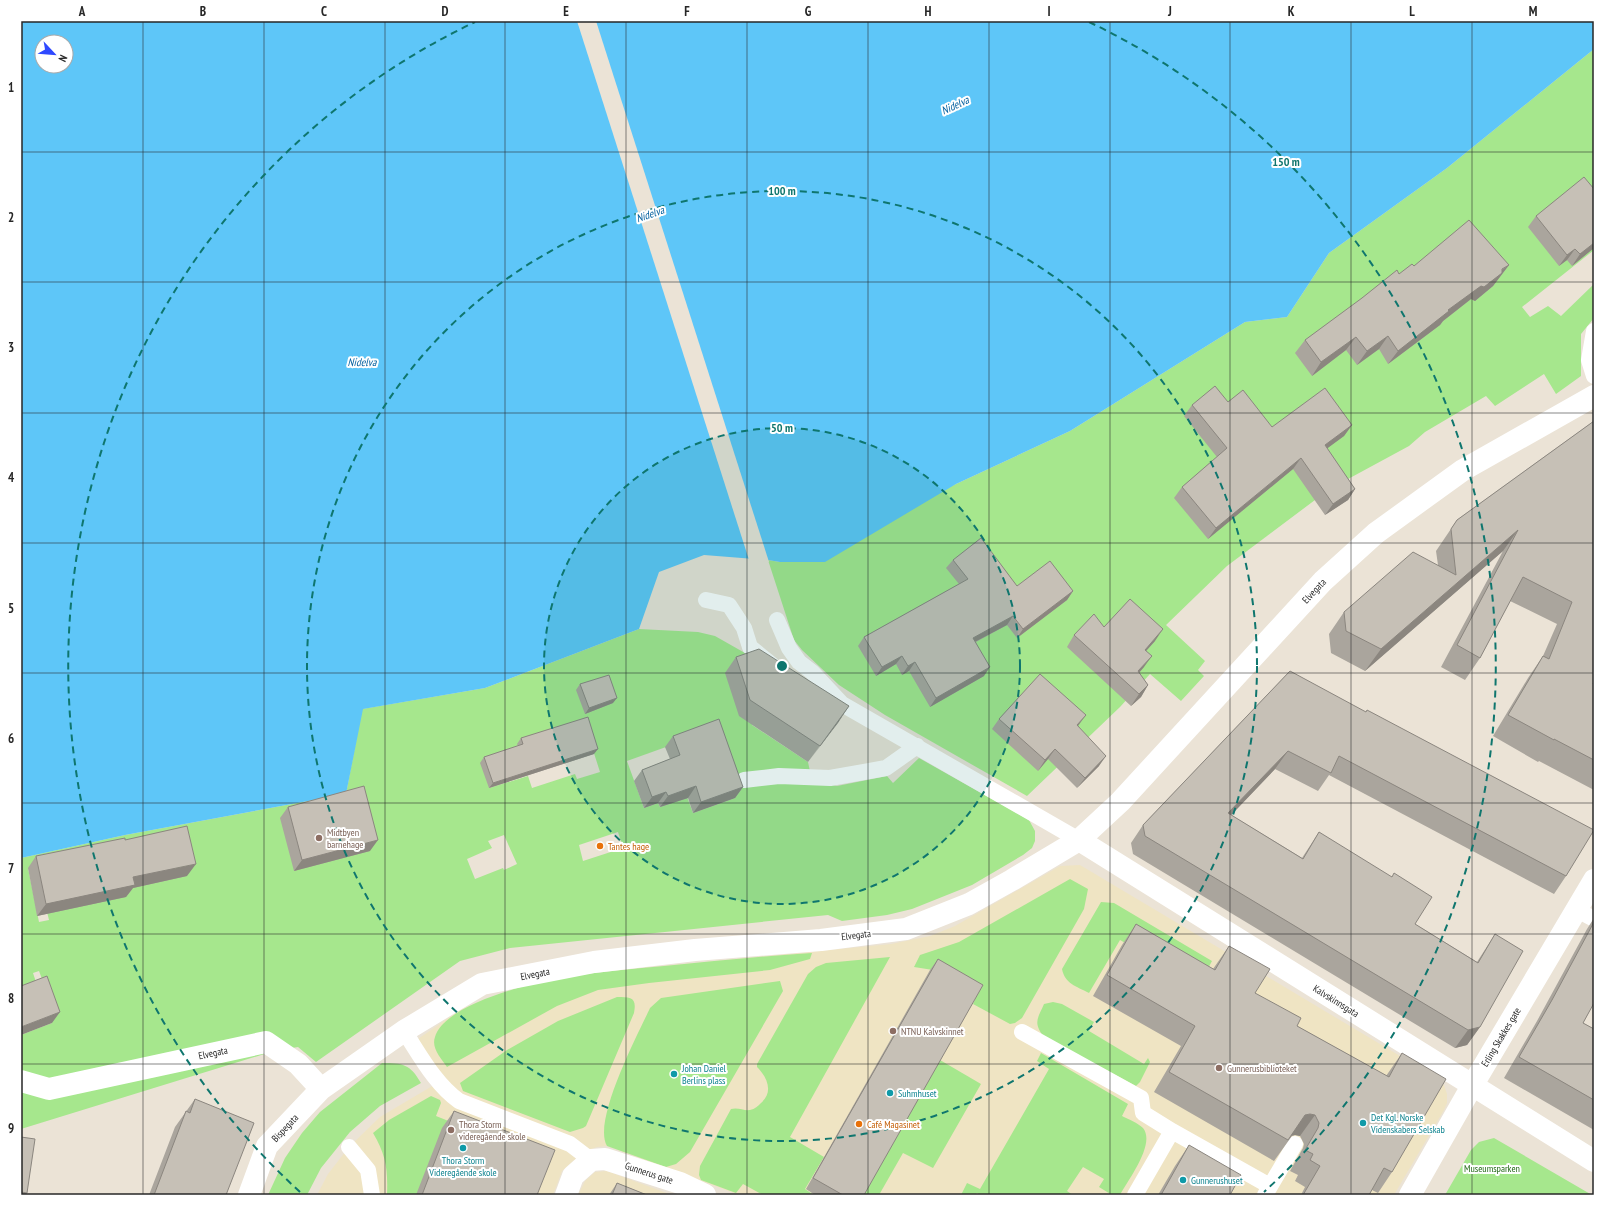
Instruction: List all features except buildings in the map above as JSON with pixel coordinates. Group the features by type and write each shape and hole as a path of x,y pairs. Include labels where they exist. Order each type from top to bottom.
{"street":[{"name":"Elvegata","path":"21,1081 49,1089 266,1042 298,1064 321,1088 404,1031 482,984 602,961 695,950 821,940 906,929 968,904 1079,840 1120,802 1323,581 1376,533 1463,470 1594,396"},
{"name":"Kalvskinnsgata","path":"1079,840 1472,1086 1593,1158"},
{"name":"Erling Skakkes gate","path":"1410,1195 1472,1086 1585,914 1594,880"},
{"name":"Bispegata","path":"249,1195 268,1146 321,1088"},
{"name":"Gunnerus gate","path":"591,1160 605,1159 680,1183 706,1195"},
{"path":"566,1195 573,1176 591,1160"}],"lane":[{"path":"1594,331 1589,360 1594,376"},
{"path":"706,600 729,605 744,628 750,647 786,677"},
{"path":"777,620 789,648 799,662 812,672 842,704"},
{"path":"806,690 842,704 1079,840"},
{"path":"744,780 779,776 830,778 886,768 917,746"},
{"path":"404,1031 439,1082 459,1101 570,1144 591,1160"},
{"path":"1022,1032 1141,1098 1143,1113 1267,1191 1295,1144"},
{"path":"1135,1195 1172,1131"},
{"path":"349,1148 368,1170 372,1195"}],"shaded area":[{"name":"NTNU Kalvskinnet","path":"1080,865 1437,1078 1444,1085 1447,1094 1447,1103 1444,1110 1394,1195 739,1195 607,1146 597,1147 582,1153 562,1171 553,1195 317,1195 328,1174 349,1147 380,1117 439,1082 412,1043 460,1010 483,1000 514,990 621,970 891,944 930,936 955,926 1060,866"},
{"path":"607,1171 672,1195 578,1195 585,1181 595,1172"}],"green space":[{"path":"1594,49 1594,250 1522,307 1530,317 1548,306 1561,316 1594,284 1594,318 1581,334 1581,376 1556,394 1544,374 1495,406 1486,396 1425,432 1409,446 1337,485 1227,566 1166,625 1205,661 1198,670 1204,676 1181,701 1150,674 1120,707 1027,796 885,715 839,685 802,650 794,640 768,560 780,562 956,484 1070,431 1245,322 1287,317 1329,253 1447,168"},
{"path":"639,629 698,632 715,636 752,657 752,725 808,762 812,781 837,786 887,776 893,783 919,758 1029,820 1035,831 1035,841 1032,848 1023,855 972,885 912,909 887,915 842,921 828,915 510,948 460,961 316,1062 298,1047 274,1051 21,1129 21,1035 52,1023 45,987 39,971 33,973 37,985 21,991 21,858 125,835 346,794 362,709 485,688","holes":["592,747 600,772 577,779 575,774 532,788 528,776 489,788 519,750","666,747 735,798 693,813 686,794 669,804 660,807 658,803 644,808 627,761","618,832 623,848 583,861 579,845","504,835 517,864 504,870 503,868 475,879 467,859 492,848 488,841","28,868 47,912 49,920 39,922"]},
{"path":"1070,879 1088,889 1084,909 1022,1018 1015,1023 1010,1024 973,1004 977,995 933,970 914,967 920,955 959,942"},
{"path":"1101,902 1114,903 1212,961 1199,985 1120,940 1089,993 1068,981 1063,974 1062,969"},
{"path":"812,953 810,959 770,970 598,990 557,1006 447,1067 437,1053 434,1045 435,1037 442,1025 455,1014 492,996 533,984 565,977 602,972"},
{"path":"890,957 790,1137 824,1157 805,1189 814,1195 763,1195 743,1184 736,1193 701,1180 699,1175 700,1166 731,1109 736,1108 752,1110 765,1099 768,1085 764,1075 757,1067 757,1064 808,974 816,967 826,963"},
{"path":"780,981 783,991 690,1152 676,1164 666,1167 607,1146 604,1134 611,1098 627,1056 650,1008 661,998"},
{"path":"617,997 632,999 635,1004 634,1013 586,1126 583,1128 570,1132 463,1091 460,1083 507,1050 558,1021"},
{"path":"1053,1002 1062,1004 1094,1022 1089,1031 1144,1064 1148,1058 1150,1062 1140,1082 1136,1086 1043,1036 1038,1027 1038,1017 1044,1004"},
{"path":"1041,1053 1128,1104 1122,1116 1141,1126 1146,1135 1144,1152 1134,1171 1120,1195 1112,1195 1099,1187 1104,1179 1083,1167 1067,1191 1073,1195 980,1195 977,1193 975,1195 961,1195 967,1183 980,1189 1049,1069 1037,1061"},
{"path":"940,1060 981,1084 933,1168 903,1153 879,1195 861,1195"},
{"path":"382,1063 401,1064 409,1068 421,1083 380,1106 350,1132 321,1168 307,1195 268,1195 285,1158 302,1133 320,1112"},
{"path":"431,1096 440,1100 441,1103 436,1116 486,1136 417,1195 387,1195 385,1162 381,1148 373,1133 389,1120"},
{"name":"Museumsparken","path":"1494,1138 1592,1195 1445,1195 1471,1150 1479,1142"}],"water":[{"name":"Nidelva","path":"21,21 1594,21 1594,49 1447,168 1329,253 1287,317 1245,322 1070,431 956,484 825,562 780,562 704,555 659,572 639,629 485,688 363,709 346,794 125,835 21,858"}],"pier":[{"path":"577,21 596,21 769,562 749,560"}],"place":[{"name":"Midtbyen barnehage","path":"319,838"},
{"name":"Tantes hage","path":"600,846"},
{"name":"NTNU Kalvskinnet","path":"893,1031"},
{"name":"Gunnerusbiblioteket","path":"1219,1068"},
{"name":"Johan Daniel Berlins plass","path":"674,1074"},
{"name":"Suhmhuset","path":"890,1093"},
{"name":"Det Kgl. Norske Videnskabers Selskab","path":"1363,1123"},
{"name":"Café Magasinet","path":"859,1124"},
{"name":"Thora Storm videregående skole","path":"451,1130"},
{"name":"Thora Storm Videregående skole","path":"463,1148"},
{"name":"Gunnerushuset","path":"1183,1180"}]}
